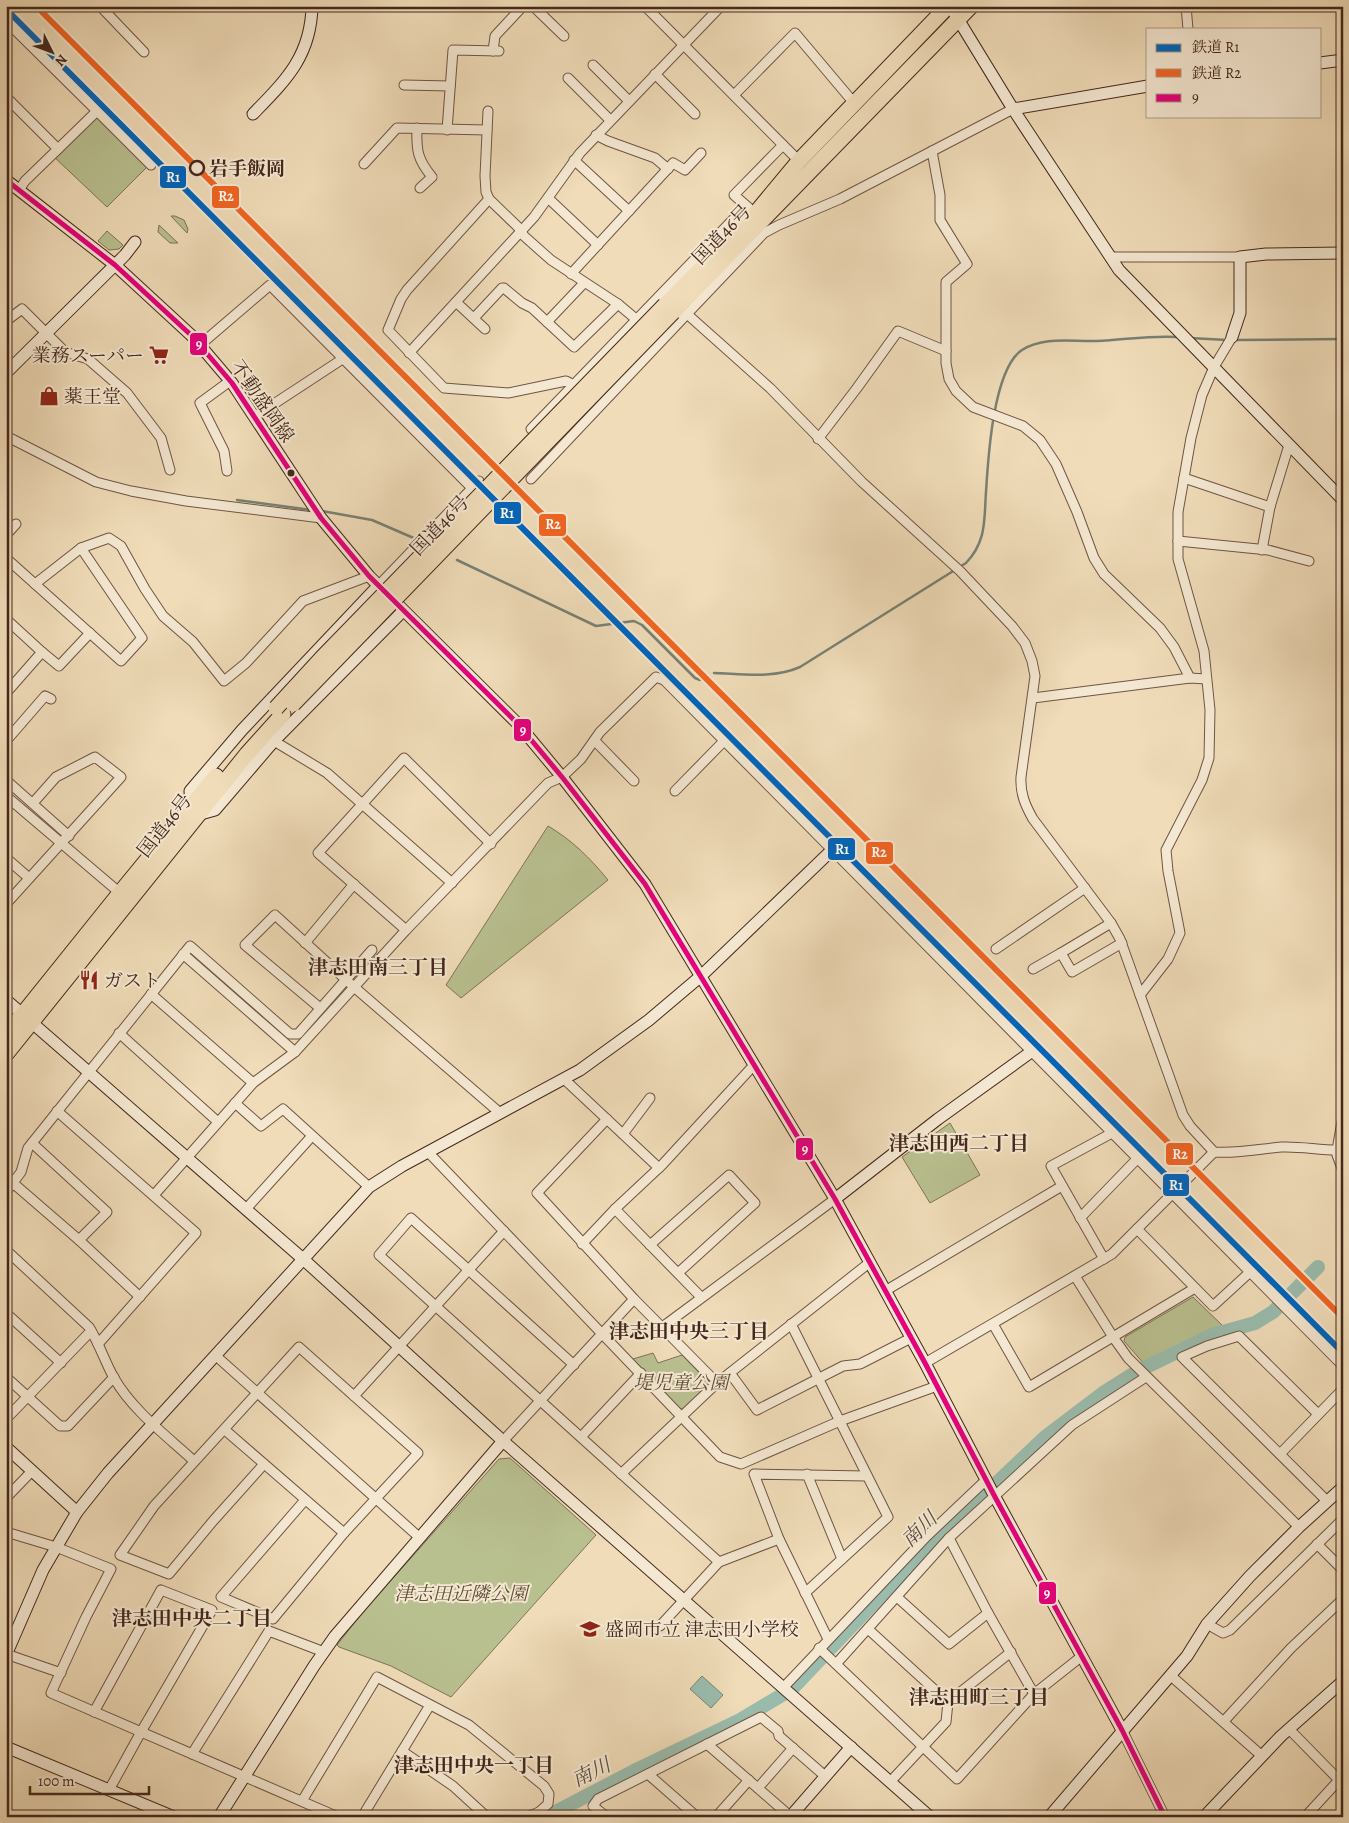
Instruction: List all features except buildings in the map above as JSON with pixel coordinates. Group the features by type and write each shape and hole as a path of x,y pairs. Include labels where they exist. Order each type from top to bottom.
{"highway":[{"name":"国道46号","path":"6,1035 27,1019 194,810 242,746 280,711 320,660 675,310 799,161 854,103 952,11 971,6"},
{"name":"国道46号","path":"754,214 952,11"},
{"name":"国道46号","path":"6,1054 27,1019 120,893 194,810"}],"street":[{"path":"100,6 144,52"},
{"path":"253,114 284,83 300,59 309,34 312,6"},
{"path":"534,6 564,36"},
{"path":"645,6 799,161"},
{"path":"1186,6 1188,28"},
{"path":"448,130 453,50 496,51 495,36 517,8"},
{"path":"409,353 521,232 548,198 574,160 596,135 683,44 714,8"},
{"path":"952,11 1013,109 1119,270 1343,500"},
{"path":"6,21 151,165"},
{"path":"734,95 796,33 854,103"},
{"path":"1322,62 1343,60"},
{"path":"593,65 629,101"},
{"path":"655,74 695,114"},
{"path":"568,78 610,120"},
{"path":"404,85 450,86"},
{"path":"531,479 675,310 764,233 840,199 1013,109 1146,86"},
{"path":"6,97 58,148"},
{"path":"19,190 58,148 97,111"},
{"path":"488,111 485,184 490,200 551,260 618,304 637,320"},
{"path":"364,164 397,128 487,130"},
{"path":"417,128 416,144 420,162 432,177 420,188"},
{"path":"596,135 655,158 668,169"},
{"path":"779,225 771,226 754,214 734,195 783,145"},
{"path":"932,152 940,195 940,220 967,264 946,282 946,350 949,379 956,391 973,407 1023,426 1040,440 1056,464 1094,558 1104,574 1160,628 1174,647 1190,678"},
{"path":"570,274 668,169 675,163 685,170 701,153"},
{"path":"574,160 629,211"},
{"name":"不動盛岡線","path":"6,180 115,265 192,336 230,381 320,517 378,586 518,724 562,776 645,884 835,1199 1122,1730"},
{"path":"548,198 598,245"},
{"path":"490,200 407,290 401,299 388,330 444,388 508,393 566,381 574,385"},
{"path":"530,430 637,320 754,214"},
{"path":"6,374 115,265 135,242"},
{"path":"1110,257 1240,257 1266,254 1343,253"},
{"path":"1140,995 1168,959 1180,933 1168,872 1166,850 1202,780 1209,758 1210,710 1204,651 1178,559 1178,512 1202,395 1214,367 1231,339 1240,313 1240,257"},
{"path":"546,322 584,283"},
{"path":"200,345 270,285 472,488"},
{"path":"474,318 504,288 522,304 532,308 574,348 618,304"},
{"path":"456,302 485,329"},
{"path":"6,321 22,309 65,352 88,359 127,393 161,438 170,470"},
{"path":"675,310 770,388 862,482 958,569 1012,626 1025,643 1035,676 1020,790 1033,819 1111,923 1122,942 1183,1115 1190,1126 1214,1152 1231,1153 1284,1147 1337,1150"},
{"path":"818,439 898,331 946,350"},
{"path":"254,417 344,358"},
{"path":"227,471 224,451 200,403 230,381"},
{"path":"6,436 96,482 131,491 186,501 320,517"},
{"path":"1262,550 1270,508 1289,445"},
{"path":"1184,478 1270,508"},
{"path":"404,611 274,741 214,810 194,810 190,791 241,731 479,481"},
{"path":"6,535 16,524"},
{"path":"35,584 81,548 109,538 121,546 145,589 163,616 193,642 224,681 246,663 303,601 370,576"},
{"path":"1178,541 1262,550 1309,561"},
{"path":"6,558 121,661 142,638 81,548"},
{"path":"6,620 60,666 90,633"},
{"path":"6,693 42,652"},
{"path":"154,1195 253,1084 295,1052 406,930 548,783 562,776 581,759 600,732 656,678 664,680 1343,1366"},
{"path":"1033,698 1190,678 1206,678"},
{"path":"6,741 45,696 51,699"},
{"path":"274,741 326,773 452,883"},
{"path":"595,741 634,781"},
{"path":"675,791 724,741"},
{"path":"6,904 121,777 95,757 56,777 33,803"},
{"path":"406,930 318,853 361,803 404,758 491,844"},
{"path":"6,780 69,836"},
{"path":"6,796 120,893"},
{"path":"60,1674 6,1655 43,1570 76,1512 153,1423 369,1187 428,1152 564,1079 598,1058 649,1020 701,976 832,850"},
{"path":"6,858 29,878"},
{"path":"305,942 354,884"},
{"path":"996,949 1085,888"},
{"path":"320,1008 245,945 275,915 354,987 500,1113"},
{"path":"1033,969 1111,923"},
{"path":"1061,953 1072,972 1122,942"},
{"path":"6,1192 21,1172 28,1148 190,946 290,1034 298,1034 372,950"},
{"path":"183,954 295,1052"},
{"path":"151,994 253,1084"},
{"path":"6,1000 400,1345 503,1441 851,1747 926,1816"},
{"path":"119,1033 218,1122"},
{"path":"662,1328 701,1297 835,1199 938,1119 1032,1052"},
{"path":"582,1244 615,1209 659,1168 754,1065"},
{"path":"564,1079 659,1168"},
{"path":"623,1134 650,1098"},
{"path":"235,1103 261,1126 283,1109 369,1187"},
{"path":"57,1111 196,1232 98,1344"},
{"path":"1343,1116 1337,1150 1343,1171"},
{"path":"607,1119 537,1193 634,1299 717,1382"},
{"path":"1104,1259 1051,1166 1112,1133"},
{"path":"246,1209 312,1136"},
{"path":"32,1143 107,1212 78,1240"},
{"path":"428,1152 682,1415 720,1457 742,1464 840,1421 937,1386"},
{"path":"925,1363 1112,1254 1214,1152"},
{"path":"1080,1218 1137,1159"},
{"path":"650,1245 729,1175 754,1202 678,1273"},
{"path":"13,1183 140,1297"},
{"path":"885,1291 1062,1186"},
{"path":"615,1209 701,1297"},
{"path":"574,1365 411,1218 379,1255 719,1562"},
{"path":"1137,1229 1213,1306 1249,1273"},
{"path":"354,1396 504,1231"},
{"path":"6,1250 91,1331 114,1378 130,1399 194,1461"},
{"path":"621,1474 717,1382 869,1263"},
{"path":"1075,1276 1113,1338 1128,1358 1299,1527"},
{"path":"993,1324 1029,1387 1195,1288"},
{"path":"219,1817 335,1636 503,1441 634,1299"},
{"path":"6,1313 61,1363"},
{"path":"791,1324 888,1517 805,1593"},
{"path":"6,1419 91,1331"},
{"path":"1318,1414 1239,1336 1207,1346 1182,1357 1327,1501"},
{"path":"730,1373 757,1410 843,1366 860,1364 911,1338"},
{"path":"264,1464 213,1520 169,1574 120,1555 154,1506 299,1347 418,1453 377,1500 344,1533 273,1619 221,1596 305,1500"},
{"path":"215,1355 420,1538"},
{"path":"581,1437 641,1373"},
{"path":"6,1377 60,1426 68,1426 114,1378"},
{"path":"836,1664 949,1538 1046,1448 1072,1425 1146,1377"},
{"path":"1280,1454 1343,1389"},
{"path":"225,1430 344,1533"},
{"path":"6,1447 76,1512"},
{"path":"6,1498 32,1471"},
{"path":"828,1639 779,1538 754,1474 867,1476"},
{"path":"808,1474 842,1559"},
{"path":"783,1688 926,1536 986,1480"},
{"path":"1048,1817 1187,1656 1206,1624 1250,1576 1343,1486"},
{"path":"1206,1624 1223,1633 1230,1630 1343,1519"},
{"path":"6,1532 56,1547 111,1569 86,1616 52,1693 338,1817"},
{"path":"660,1626 719,1562 779,1538"},
{"path":"949,1538 988,1613 1034,1694"},
{"path":"1317,1544 1343,1570"},
{"path":"94,1712 161,1590 212,1610 109,1790"},
{"path":"896,1597 949,1644 988,1613"},
{"path":"1225,1720 1291,1648 1343,1599"},
{"path":"868,1629 948,1702"},
{"path":"192,1754 269,1631 324,1652"},
{"path":"819,1648 922,1748 956,1778 1034,1694 1082,1656"},
{"path":"890,1782 946,1722 948,1702 1011,1652"},
{"path":"1170,1675 1262,1756"},
{"path":"302,1801 377,1677 468,1725 544,1786 549,1794 548,1804 540,1814 527,1817"},
{"path":"1210,1815 1262,1756 1343,1681"},
{"path":"362,1817 430,1705"},
{"path":"607,1817 593,1806 598,1799 760,1717 778,1731 779,1736 825,1776"},
{"path":"1289,1729 1342,1780 1305,1817"},
{"path":"1122,1730 1165,1817"},
{"path":"708,1744 790,1817 851,1747"},
{"path":"6,1747 174,1817"},
{"path":"758,1788 793,1748"},
{"path":"402,1751 454,1786 487,1817"},
{"path":"648,1774 697,1817"},
{"path":"716,1817 749,1780"}],"green space":[{"path":"97,111 150,164 107,207 52,155"},
{"path":"171,216 184,220 188,229 187,233"},
{"path":"159,225 178,243 170,243 158,232"},
{"path":"107,231 123,245 119,249 109,250 98,241"},
{"path":"548,826 580,850 608,880 461,998 446,985"},
{"path":"950,1123 980,1175 930,1203 902,1157"},
{"path":"1193,1297 1225,1328 1203,1335 1145,1365 1124,1341 1125,1337"},
{"name":"堤児童公園","path":"653,1353 658,1363 682,1355 708,1382 683,1409 680,1409 633,1359"},
{"name":"津志田近隣公園","path":"510,1458 596,1535 451,1697 391,1666 339,1647 337,1645 362,1613 499,1459"}],"shaded area":[{"path":"702,1676 723,1695 711,1708 690,1689"}],"waterway":[{"path":"714,673 769,674 790,671 800,667 966,563 978,546 983,529 988,459 998,395 1012,360 1022,350 1049,341 1177,337"},
{"path":"1190,338 1227,340"},
{"path":"1235,340 1343,339"},
{"path":"237,500 311,510"},
{"path":"322,511 372,520 416,539"},
{"path":"457,560 596,626 634,621 642,625 695,678 700,680 706,677"},
{"name":"南川","path":"546,1817 638,1769 740,1720 792,1689 906,1569 1045,1437 1103,1393 1138,1371 1212,1335 1255,1323 1273,1312 1318,1267"}],"rail line":[{"name":"R2","path":"36,6 1343,1318"},
{"name":"R1","path":"6,9 1343,1353"}],"transit line":[{"name":"9","path":"6,180 115,265 192,336 232,383 321,518 369,576 518,724 562,777 645,884 835,1199 1122,1730 1165,1817"}],"place":[{"name":"岩手飯岡","path":"197,168"},
{"name":"業務スーパー","path":"159,355"},
{"name":"薬王堂","path":"49,396"},
{"name":"ガスト","path":"89,980"},
{"name":"盛岡市立 津志田小学校","path":"590,1629"}],"district":[{"name":"津志田南三丁目","path":"378,967"},
{"name":"津志田西二丁目","path":"959,1143"},
{"name":"津志田中央三丁目","path":"689,1331"},
{"name":"津志田中央二丁目","path":"192,1618"},
{"name":"津志田町三丁目","path":"979,1697"},
{"name":"津志田中央一丁目","path":"474,1765"}]}
